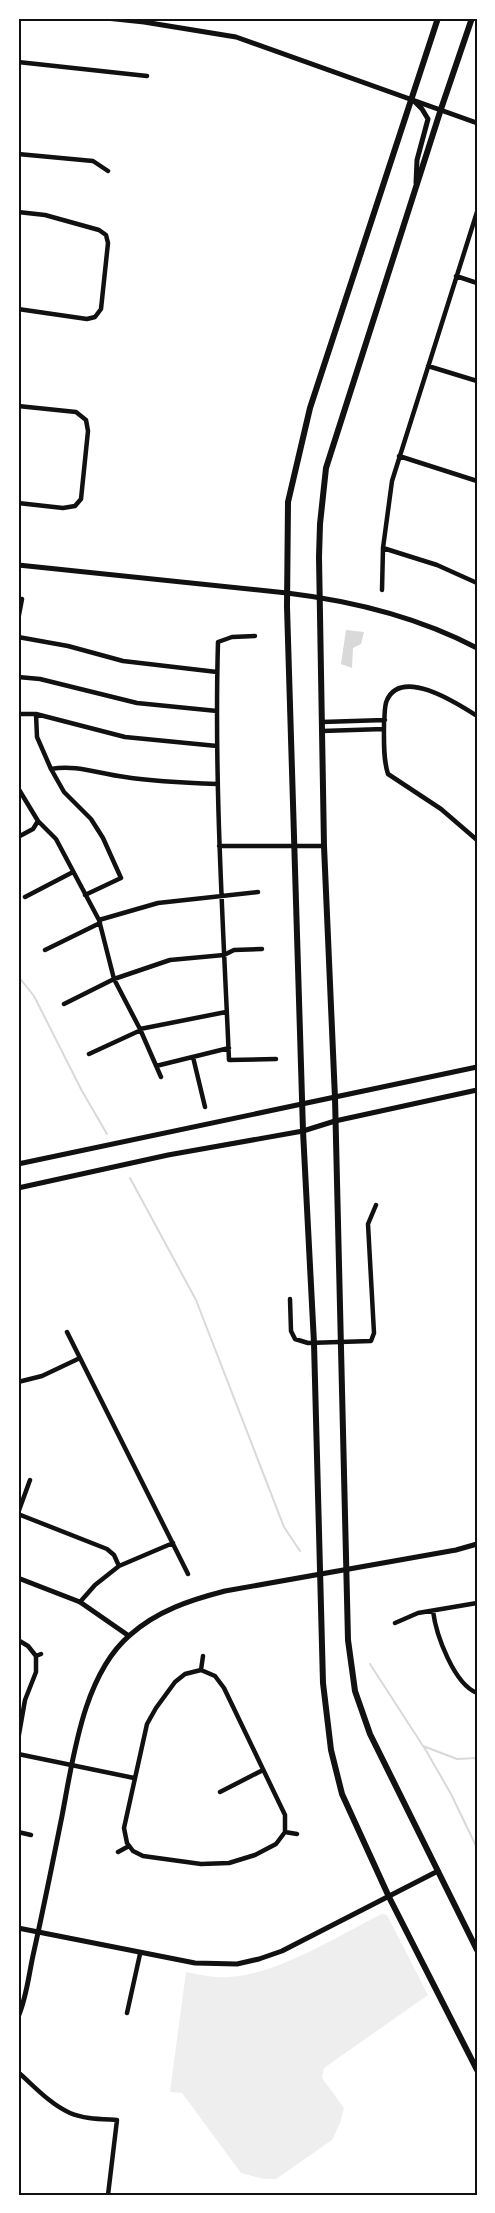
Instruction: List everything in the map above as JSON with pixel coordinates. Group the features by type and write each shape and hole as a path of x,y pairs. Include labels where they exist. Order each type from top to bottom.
{"main road":[{"path":"438,18 307,418 288,502 287,592 302,1104 314,1343 323,1683 331,1750 342,1794 389,1897 477,2070"},
{"path":"472,18 326,468 320,524 319,597 324,846 335,1098 348,1640 351,1666 358,1702 378,1754 477,1950"}],"street":[{"path":"106,18 236,37 477,123"},
{"path":"18,62 147,76"},
{"path":"412,99 428,119 417,160 416,188"},
{"path":"18,154 93,162 108,171"},
{"path":"18,212 45,215 99,230 106,235 108,243 101,309 95,317 87,319 18,309"},
{"path":"381,590 383,548 392,481 477,212"},
{"path":"456,276 477,284"},
{"path":"428,366 477,381"},
{"path":"18,406 76,412 86,420 88,431 81,499 75,506 63,508 18,503"},
{"path":"399,456 477,481"},
{"path":"383,548 436,565 477,583"},
{"path":"18,566 319,597 396,615 449,634 477,648"},
{"path":"18,620 22,599"},
{"path":"255,636 232,637 218,642 219,846 226,1012 230,1060 276,1059"},
{"path":"18,637 68,646 123,661 217,672"},
{"path":"18,677 40,679 137,703 217,711"},
{"path":"477,716 447,697 423,688 408,687 394,691 386,701 384,729 388,774 441,809 477,840"},
{"path":"18,714 36,714 125,737 217,746"},
{"path":"36,714 37,737 51,769 64,792 91,819 103,838 121,878 86,895"},
{"path":"322,722 385,720"},
{"path":"348,721 348,730"},
{"path":"322,731 384,729"},
{"path":"51,769 67,766 123,777 185,784 218,784"},
{"path":"18,788 38,821 56,839 100,922 114,979 161,1077"},
{"path":"18,837 33,830 38,821"},
{"path":"219,846 324,846"},
{"path":"25,897 73,872"},
{"path":"45,950 100,922 158,903 258,892"},
{"path":"64,1004 114,979 170,960 224,955 234,950 262,949"},
{"path":"89,1054 140,1030 226,1012"},
{"path":"156,1066 229,1048"},
{"path":"193,1057 205,1107"},
{"path":"18,1164 477,1067"},
{"path":"18,1188 168,1155 303,1131 335,1121 477,1090"},
{"path":"290,1299 292,1335 299,1341 369,1342 374,1333 368,1224 376,1205"},
{"path":"67,1332 188,1574"},
{"path":"18,1382 42,1376 80,1358"},
{"path":"30,1480 18,1514 106,1549 114,1555 119,1566"},
{"path":"80,1602 119,1566 172,1544"},
{"path":"18,2017 84,1713 93,1689 114,1654 129,1636 149,1621 193,1599 477,1544"},
{"path":"18,1578 80,1602 129,1636"},
{"path":"395,1623 418,1613 477,1603"},
{"path":"433,1611 435,1629 462,1683 477,1693"},
{"path":"18,1640 39,1655 36,1672 25,1700 18,1740"},
{"path":"201,1671 203,1656"},
{"path":"201,1671 214,1676 221,1684 264,1770 285,1815 285,1832 280,1840 264,1851 238,1861 220,1864 188,1863 143,1856 129,1846 124,1828 144,1732 156,1708 179,1677 190,1672 201,1671"},
{"path":"18,1754 134,1778"},
{"path":"220,1792 264,1770"},
{"path":"18,1832 31,1835"},
{"path":"285,1832 297,1834"},
{"path":"118,1852 129,1846"},
{"path":"18,1928 141,1954 217,1965 237,1964 282,1951 438,1871"},
{"path":"127,2013 141,1954"},
{"path":"18,2072 57,2106 87,2117 117,2120 108,2195"}],"shaded area":[{"path":"346,630 364,632 361,644 353,648 352,668 341,664"},
{"path":"382,1914 387,1915 428,1995 324,2068 322,2078 344,2108 332,2140 276,2179 264,2179 241,2173 182,2093 170,2092 186,1972 223,1977 267,1969 307,1953"}],"waterway":[{"path":"18,976 34,996 82,1091 107,1134"},
{"path":"130,1178 196,1300 284,1527 300,1551"},
{"path":"370,1664 423,1746 457,1759 477,1758"},
{"path":"424,1747 451,1794 477,1848"}]}
